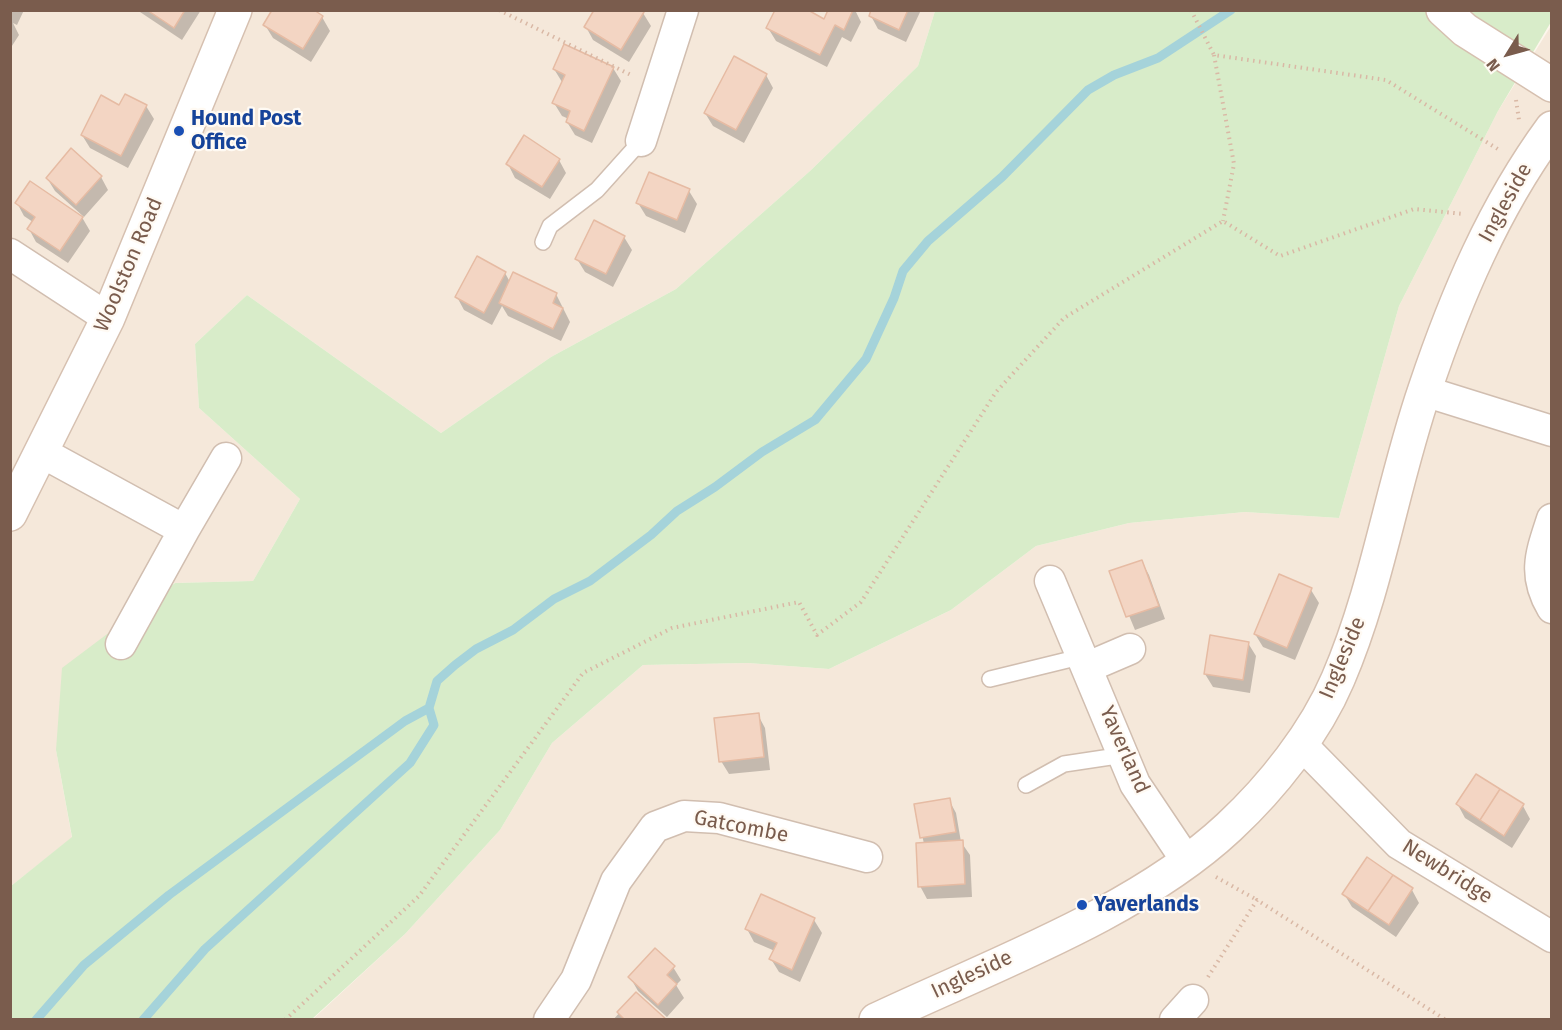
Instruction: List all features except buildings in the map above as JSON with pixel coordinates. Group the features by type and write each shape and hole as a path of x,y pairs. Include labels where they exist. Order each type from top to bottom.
{"street":[{"name":"Woolston Road","path":"10,513 108,318 236,10"},
{"path":"641,141 683,10"},
{"path":"1443,10 1465,30 1551,85"},
{"name":"Ingleside","path":"876,1020 1128,900 1227,829 1267,790 1301,744 1338,681 1368,598 1424,391 1461,291 1492,224 1528,161 1551,128"},
{"path":"10,254 108,318"},
{"path":"1424,391 1551,431"},
{"path":"41,452 184,530"},
{"path":"121,644 226,458"},
{"path":"1551,519 1539,558 1541,590 1551,608"},
{"name":"Yaverland","path":"1050,581 1136,784 1186,860"},
{"path":"1086,662 1130,649"},
{"name":"Newbridge","path":"1301,744 1399,844 1551,937"},
{"name":"Gatcombe","path":"549,1020 576,980 616,881 655,827 684,816 718,818 867,857"}],"lane":[{"path":"543,242 550,226 597,190 641,141"},
{"path":"990,679 1086,662"},
{"path":"1026,785 1064,764 1124,755"}],"path":[{"path":"499,10 657,87"},
{"path":"285,1020 419,896 583,673 672,628 799,602 817,635 861,602 996,392 1064,318 1223,221 1234,164 1214,55 1191,11"},
{"path":"1214,55 1386,80 1508,155"},
{"path":"1223,221 1280,256 1414,209 1470,214"},
{"path":"1186,860 1257,900 1446,1020"},
{"path":"1184,1010 1257,900"}],"shaded area":[{"path":"11,11 935,11 918,66 810,171 676,289 551,357 441,433 247,295 195,344 199,408 300,499 253,581 174,583 56,750 72,838 11,886"},
{"path":"1551,26 1551,1019 312,1020 405,934 500,830 552,743 643,665 748,663 829,669 951,610 1036,546 1129,523 1245,512 1339,518 1399,306 1498,111"}],"green space":[{"path":"935,11 1551,11 1551,22 1498,111 1399,306 1339,518 1245,512 1129,523 1036,546 951,610 829,669 748,663 643,665 552,743 500,830 405,934 312,1019 11,1020 11,886 72,837 56,750 62,668 175,583 253,581 300,499 199,408 195,344 247,295 441,433 551,357 676,289 810,171 918,66"}],"waterway":[{"path":"143,1020 205,949 410,763 434,725 429,708 437,681 476,649 513,630 554,599 590,581 651,535 677,511 715,487 762,452 815,420 866,359 894,298 903,271 928,241 1002,177 1088,90 1114,75 1158,58 1231,10"},
{"path":"36,1020 84,965 169,895 405,721 429,708"}],"place":[{"name":"Hound Post Office","path":"179,131"},
{"name":"Yaverlands","path":"1082,905"}]}
